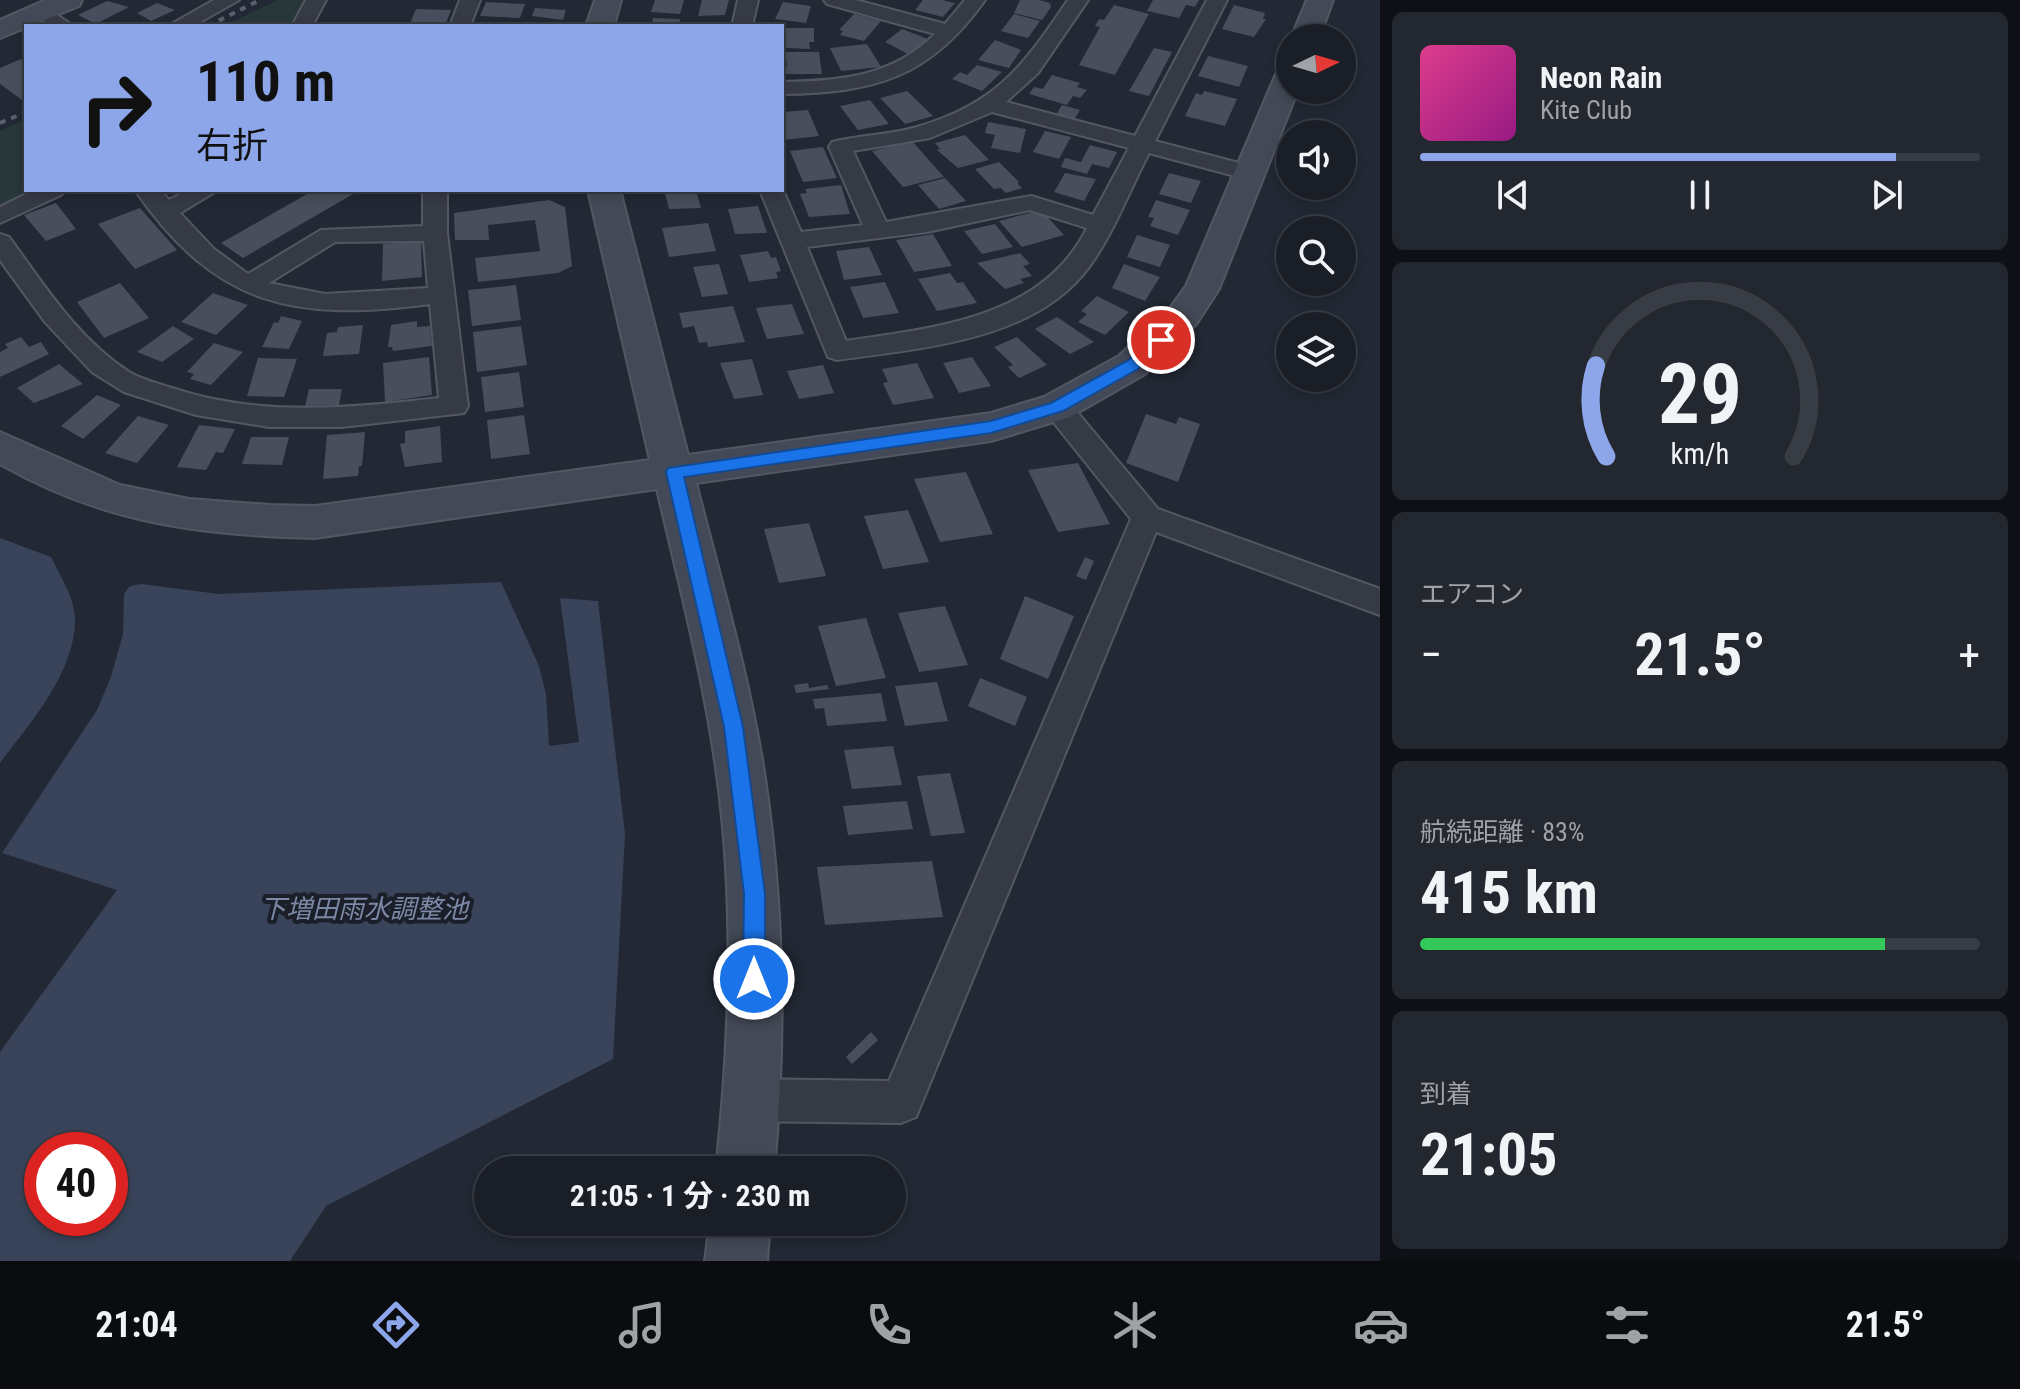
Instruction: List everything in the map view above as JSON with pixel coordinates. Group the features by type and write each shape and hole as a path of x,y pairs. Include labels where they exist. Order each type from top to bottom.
{"street":[{"path":"182,24 229,0"},
{"path":"303,24 316,0"},
{"path":"461,24 470,0"},
{"path":"601,24 608,0"},
{"path":"742,24 748,0"},
{"path":"834,0 951,32"},
{"path":"784,88 872,81 902,70 930,53 951,32 975,0"},
{"path":"878,231 840,147 922,133 990,105 1031,69 1078,0"},
{"path":"773,192 837,351 946,335 1022,306 1075,268 1144,146 1217,0"},
{"path":"1311,24 1320,0"},
{"path":"0,30 58,13"},
{"path":"0,446 37,469 126,504 161,513 236,521 315,522 983,428 1057,407 1132,365 1184,315 1202,289 1278,104"},
{"path":"990,105 1250,173"},
{"path":"0,216 49,192"},
{"path":"149,192 214,262 248,285 292,299 349,306 444,294"},
{"path":"166,211 202,192"},
{"path":"0,242 65,331 121,379 203,411 288,420 375,416 454,406 435,233 435,192"},
{"path":"604,192 725,686 746,815 754,894 752,1100 746,1156"},
{"path":"793,241 972,217 1031,203 1101,225"},
{"path":"248,285 330,235 435,233"},
{"path":"1057,407 1147,517 1380,602"},
{"path":"752,1100 901,1102 1147,517"},
{"path":"736,1261 739,1236"}],"shaded area":[{"path":"278,0 305,0 292,24 227,24"},
{"path":"24,120 24,192 29,192 0,205 0,131"}],"water":[{"path":"0,538 51,557 70,597 75,621 73,641 59,679 0,763"},
{"name":"下増田雨水調整池","path":"501,582 539,666 546,694 549,746 579,742 560,598 598,601 625,834 613,1059 326,1206 290,1261 0,1261 0,1052 117,890 2,853 97,710 111,677 123,634 124,594 130,586 141,584 219,594"}],"building":[{"path":"655,0 684,0 680,14 651,12"},
{"path":"702,0 729,0 725,15 698,16"},
{"path":"923,0 955,3 943,17 915,10"},
{"path":"1020,0 1039,0 1050,3 1051,7 1042,20 1014,13"},
{"path":"1153,0 1199,0 1195,7 1186,5 1179,18 1147,11"},
{"path":"107,1 129,7 96,24 78,15"},
{"path":"486,2 525,4 520,18 480,16"},
{"path":"783,2 811,6 806,23 775,19"},
{"path":"157,3 175,10 151,21 137,13"},
{"path":"1114,5 1149,14 1115,75 1079,65 1100,27 1095,26 1099,19 1104,20"},
{"path":"1234,5 1265,13 1263,19 1266,19 1254,37 1222,29"},
{"path":"535,8 566,10 563,20 532,16"},
{"path":"416,9 451,10 446,24 410,24"},
{"path":"854,14 881,21 864,41 840,35 843,31 839,30"},
{"path":"1014,14 1040,21 1028,38 1001,31"},
{"path":"653,18 680,19 679,24 652,24"},
{"path":"785,28 814,28 814,42 809,42 810,49 786,48"},
{"path":"902,29 928,39 908,54 885,42"},
{"path":"995,40 1021,50 1009,68 978,60"},
{"path":"867,44 881,67 841,71 830,48"},
{"path":"1154,48 1172,52 1149,96 1129,91"},
{"path":"785,52 819,52 822,74 784,74 784,66 787,66"},
{"path":"1208,56 1248,66 1239,87 1198,76"},
{"path":"21,59 24,61 24,102 0,84 0,68"},
{"path":"977,65 1002,72 982,91 952,79 960,72 967,75"},
{"path":"1052,75 1080,83 1077,87 1087,90 1080,98 1073,96 1067,105 1029,94 1034,87 1043,89"},
{"path":"907,91 933,116 905,124 880,98"},
{"path":"1204,91 1237,99 1225,126 1185,116 1196,93 1202,95"},
{"path":"870,100 889,124 858,130 840,106"},
{"path":"1062,105 1080,110 1074,120 1056,115"},
{"path":"808,110 819,136 784,140 784,112"},
{"path":"988,122 1026,129 1020,153 991,148 995,135 985,133"},
{"path":"1045,131 1071,137 1059,159 1033,152"},
{"path":"965,135 989,160 958,168 937,150 940,149 935,143"},
{"path":"912,141 944,177 903,187 872,151"},
{"path":"1090,145 1117,152 1109,168 1092,164 1087,174 1061,167 1065,158 1081,162"},
{"path":"823,147 837,178 803,182 790,151"},
{"path":"999,162 1022,188 1006,193 1001,188 994,189 975,169"},
{"path":"1065,173 1096,179 1084,201 1054,192"},
{"path":"1169,173 1201,181 1191,203 1159,194"},
{"path":"945,178 966,201 939,209 918,185"},
{"path":"841,185 850,214 809,217 800,194 807,193 805,189"},
{"path":"310,192 357,192 243,258 221,243"},
{"path":"665,192 697,192 701,208 669,209"},
{"path":"549,200 565,207 572,266 558,273 478,282 475,258 540,251 535,220 488,225 489,240 455,240 454,213"},
{"path":"1156,200 1190,210 1178,235 1150,226 1154,218 1148,217"},
{"path":"56,203 76,229 46,241 24,215"},
{"path":"758,206 767,233 735,234 728,209"},
{"path":"140,208 177,250 135,269 98,224"},
{"path":"1041,210 1064,235 1022,247 999,221"},
{"path":"708,223 716,251 669,257 662,228"},
{"path":"995,224 1013,247 982,254 964,231"},
{"path":"933,234 952,266 914,272 896,240"},
{"path":"1137,235 1170,245 1160,267 1127,257"},
{"path":"421,241 422,277 382,281 383,244"},
{"path":"869,247 882,275 844,280 836,251"},
{"path":"768,251 771,258 776,257 781,271 776,272 778,278 749,282 740,255"},
{"path":"1020,253 1030,264 1023,266 1032,276 1020,279 1024,283 1005,289 977,263"},
{"path":"719,264 728,294 702,297 693,267"},
{"path":"1124,264 1160,277 1145,301 1112,288"},
{"path":"950,273 957,283 963,282 977,303 937,311 918,279"},
{"path":"885,282 899,313 863,318 850,287"},
{"path":"120,283 149,318 104,338 77,302"},
{"path":"516,285 521,320 472,326 468,290"},
{"path":"213,293 248,305 216,335 181,322"},
{"path":"1097,296 1129,312 1105,335 1078,322 1087,314 1081,311"},
{"path":"792,304 804,334 767,339 756,308"},
{"path":"733,306 745,342 708,347 707,342 699,343 694,326 683,328 679,313"},
{"path":"281,316 302,321 289,349 262,347 274,322 278,323"},
{"path":"1057,317 1094,342 1070,354 1035,329"},
{"path":"417,321 417,327 430,326 432,346 393,351 392,347 388,347 391,325"},
{"path":"363,325 359,354 323,356 327,333 337,332 338,327"},
{"path":"173,326 194,339 162,362 137,352"},
{"path":"521,326 527,365 477,372 473,332"},
{"path":"21,337 29,347 41,342 49,354 0,377 0,352 8,348 5,344"},
{"path":"1017,337 1047,365 1019,378 1008,367 1013,365 994,347"},
{"path":"214,343 243,352 211,385 190,379 194,374 187,372"},
{"path":"429,357 432,395 385,402 383,363"},
{"path":"972,357 991,386 959,393 943,363"},
{"path":"258,358 297,359 284,397 247,396"},
{"path":"752,359 763,395 734,399 720,363"},
{"path":"917,363 934,398 893,405 883,383 888,382 882,369"},
{"path":"59,364 83,384 34,403 17,388"},
{"path":"823,365 834,393 799,399 787,371"},
{"path":"519,372 524,407 485,412 481,377"},
{"path":"309,389 342,389 339,405 305,406"},
{"path":"97,395 121,405 83,439 61,426"},
{"path":"1146,414 1176,424 1179,417 1200,424 1178,482 1126,463"},
{"path":"524,415 530,454 491,459 487,420"},
{"path":"138,416 169,425 137,463 105,453"},
{"path":"199,425 235,429 223,453 216,452 206,470 177,467"},
{"path":"440,426 442,462 405,467 400,444 405,443 405,431"},
{"path":"365,432 358,476 323,479 327,435"},
{"path":"251,437 289,437 282,465 242,464"},
{"path":"1078,463 1110,524 1058,532 1028,470"},
{"path":"966,472 993,534 940,542 914,479"},
{"path":"908,510 929,562 883,569 864,516"},
{"path":"809,523 826,576 779,583 764,529"},
{"path":"1085,557 1094,561 1086,580 1076,576"},
{"path":"1025,596 1074,616 1048,679 1000,659"},
{"path":"945,606 968,665 919,672 898,613"},
{"path":"866,618 886,678 836,686 818,626"},
{"path":"980,678 1027,697 1015,726 968,706"},
{"path":"937,682 948,721 905,726 895,686"},
{"path":"808,683 809,688 827,685 829,689 796,693 794,685"},
{"path":"881,693 887,721 827,726 824,708 815,709 813,699"},
{"path":"893,746 902,785 852,789 844,750"},
{"path":"950,773 965,833 931,836 917,776"},
{"path":"907,801 913,829 848,835 843,806"},
{"path":"932,861 943,917 825,925 817,867"},
{"path":"871,1032 878,1040 852,1064 846,1057"}],"railway":[{"path":"212,24 260,0"},
{"path":"0,123 24,113"}],"route":[{"path":"754,979 754,894 733,727 674,472 991,427 1057,407 1132,365 1161,340"}]}
